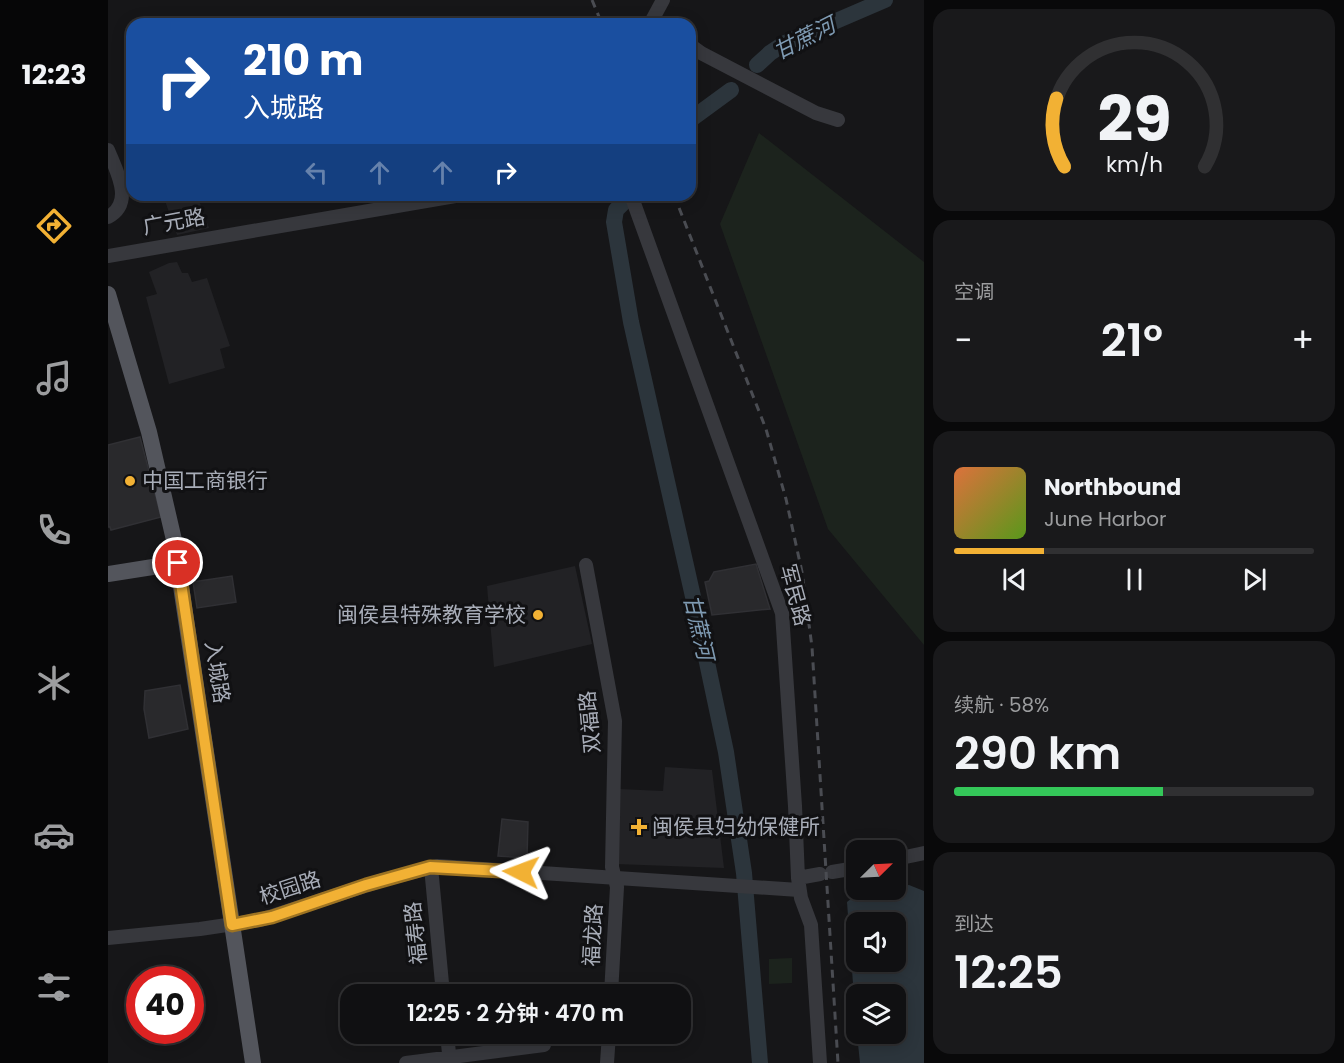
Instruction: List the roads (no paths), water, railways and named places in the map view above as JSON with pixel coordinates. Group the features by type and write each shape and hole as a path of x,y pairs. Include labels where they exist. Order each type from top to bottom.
{"main road":[{"name":"入城路","path":"108,294 149,432 176,563 229,926 253,1063"},
{"name":"入城路","path":"108,317 143,433 176,563"},
{"path":"108,574 176,563"},
{"name":"入城路","path":"229,926 243,1063"}],"street":[{"path":"657,18 663,0"},
{"path":"696,50 816,112 838,120"},
{"path":"108,150 121,185 122,196 117,211 108,217"},
{"name":"广元路","path":"108,256 426,201"},
{"name":"军民路","path":"633,201 782,613 798,884 811,925 820,1063"},
{"name":"双福路","path":"586,565 615,721 612,867 615,878"},
{"path":"906,858 924,853"},
{"name":"校园路","path":"108,938 229,926 272,917 366,885 430,867 732,887 755,888 798,884"},
{"name":"福寿路","path":"430,867 442,984"},
{"path":"798,884 826,873 846,870"},
{"name":"福龙路","path":"612,984 617,887 615,878"},
{"path":"448,1044 450,1060"},
{"path":"607,1063 608,1044"},
{"path":"406,1063 450,1060 544,1045"}],"waterway":[{"name":"甘蔗河","path":"757,65 785,43 885,0"},
{"name":"甘蔗河","path":"696,116 731,90"},
{"name":"甘蔗河","path":"625,201 616,210 614,222 631,322 726,752 744,873 760,1063"}],"railway":[{"path":"592,0 600,18"},
{"path":"676,201 766,429 786,499 802,572 812,647 838,1063"}],"place":[{"name":"中国工商银行","path":"130,481"},
{"name":"闽侯县特殊教育学校","path":"538,615"},
{"name":"闽侯县妇幼保健所","path":"639,827"}]}
